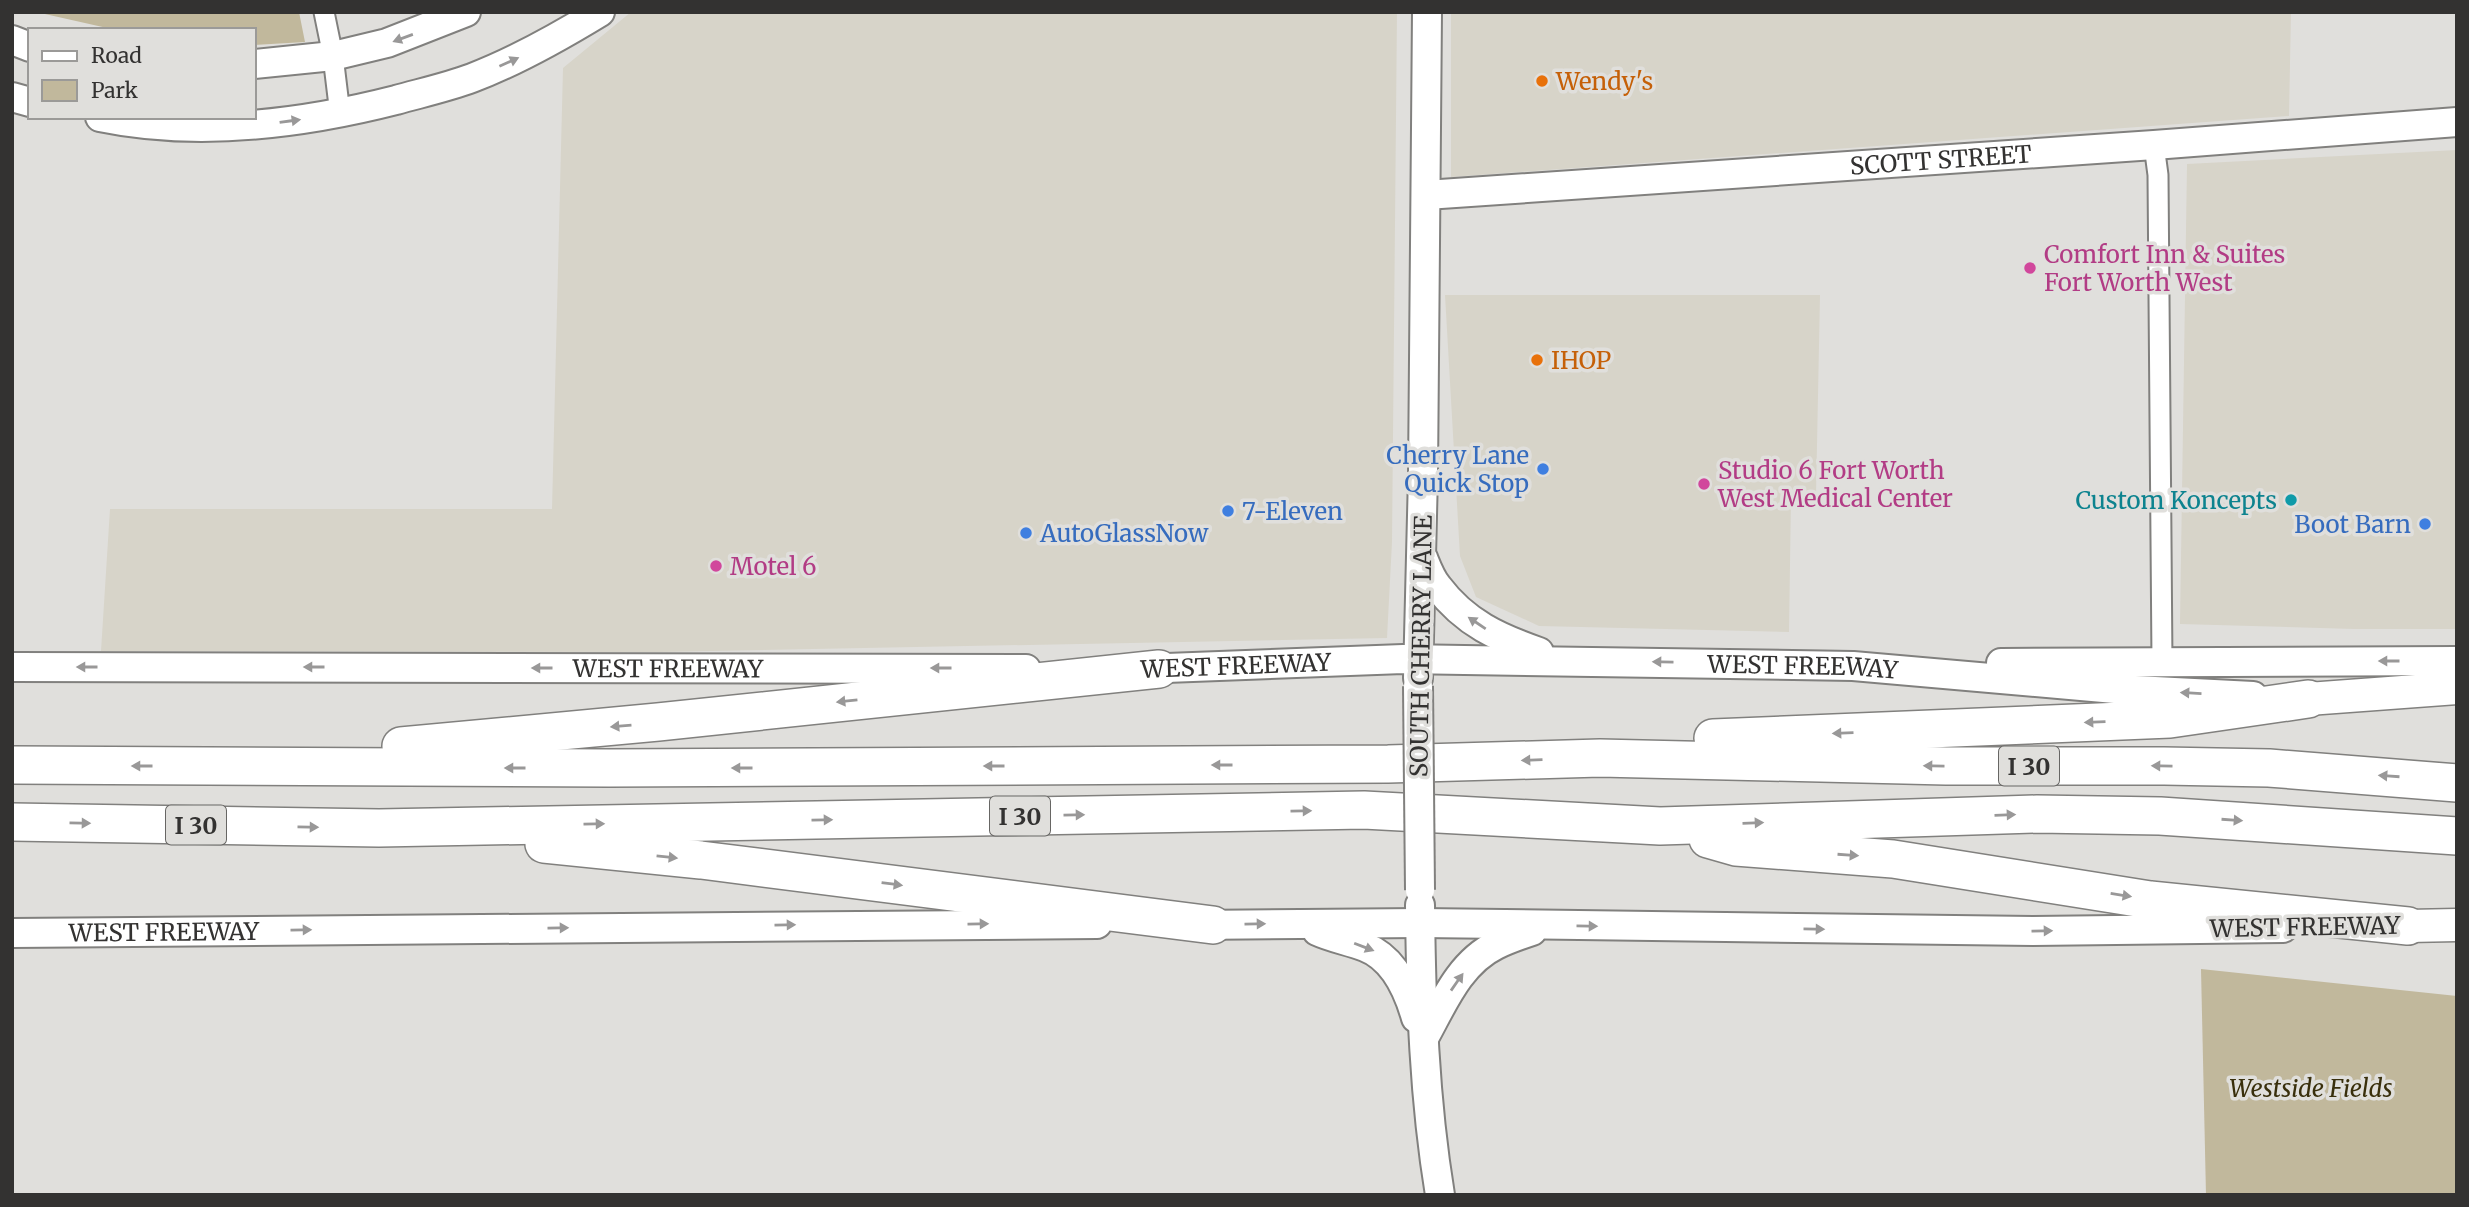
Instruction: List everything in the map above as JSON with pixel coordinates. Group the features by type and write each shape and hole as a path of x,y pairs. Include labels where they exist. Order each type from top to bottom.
{"highway":[{"path":"187,766 658,722 1159,669"},
{"path":"1600,758 1655,740 2170,719 2308,699"},
{"name":"I 30","path":"12,765 609,768 1388,764 1600,758 1946,766 2269,768 2457,782"},
{"name":"I 30","path":"12,822 379,828 1364,810 1660,826 2078,814 2160,816 2457,836"},
{"path":"1660,826 1737,847 1892,859 2150,900 2408,926"},
{"path":"379,828 701,860 1213,925"}],"main road":[{"path":"256,64 333,56 387,43 466,12"},
{"path":"116,119 155,124 225,126 340,114 471,78 518,58 600,12"},
{"name":"SOUTH CHERRY LANE","path":"1427,12 1418,672 1420,923 1423,1041 1431,1140 1440,1195"},
{"name":"SCOTT STREET","path":"1426,195 2457,122"},
{"path":"1421,555 1437,586 1461,612 1498,638 1562,660"},
{"name":"WEST FREEWAY","path":"12,667 1418,672 1562,660 1853,666 2115,689 2308,699 2457,688"},
{"path":"1853,666 2457,661"},
{"name":"WEST FREEWAY","path":"12,933 995,923 1420,923 2033,931 2457,925"},
{"path":"1300,924 1379,954 1409,992 1423,1041"},
{"path":"1423,1041 1454,984 1470,963 1495,945 1546,925"}],"street":[{"path":"324,12 340,114"},
{"path":"2154,145 2158,175 2162,662"}],"shaded area":[{"path":"631,12 1397,12 1392,542 1387,638 659,652 101,651 110,509 552,509 563,68"},
{"path":"1451,12 2291,12 2289,116 1451,177"},
{"path":"2457,150 2457,629 2180,624 2187,164"},
{"path":"1445,295 1820,295 1816,495 1791,497 1789,632 1539,626 1476,597 1460,556"}],"green space":[{"path":"36,12 299,12 305,42 256,45 256,28 107,28"},
{"name":"Westside Fields","path":"2201,969 2457,996 2457,1195 2206,1195"}],"place":[{"name":"Wendy's","path":"1542,81"},
{"name":"Comfort Inn & Suites Fort Worth West","path":"2030,268"},
{"name":"IHOP","path":"1537,360"},
{"name":"Cherry Lane Quick Stop","path":"1543,469"},
{"name":"Studio 6 Fort Worth West Medical Center","path":"1704,484"},
{"name":"Custom Koncepts","path":"2291,500"},
{"name":"7-Eleven","path":"1228,511"},
{"name":"Boot Barn","path":"2425,524"},
{"name":"AutoGlassNow","path":"1026,533"},
{"name":"Motel 6","path":"716,566"}]}
